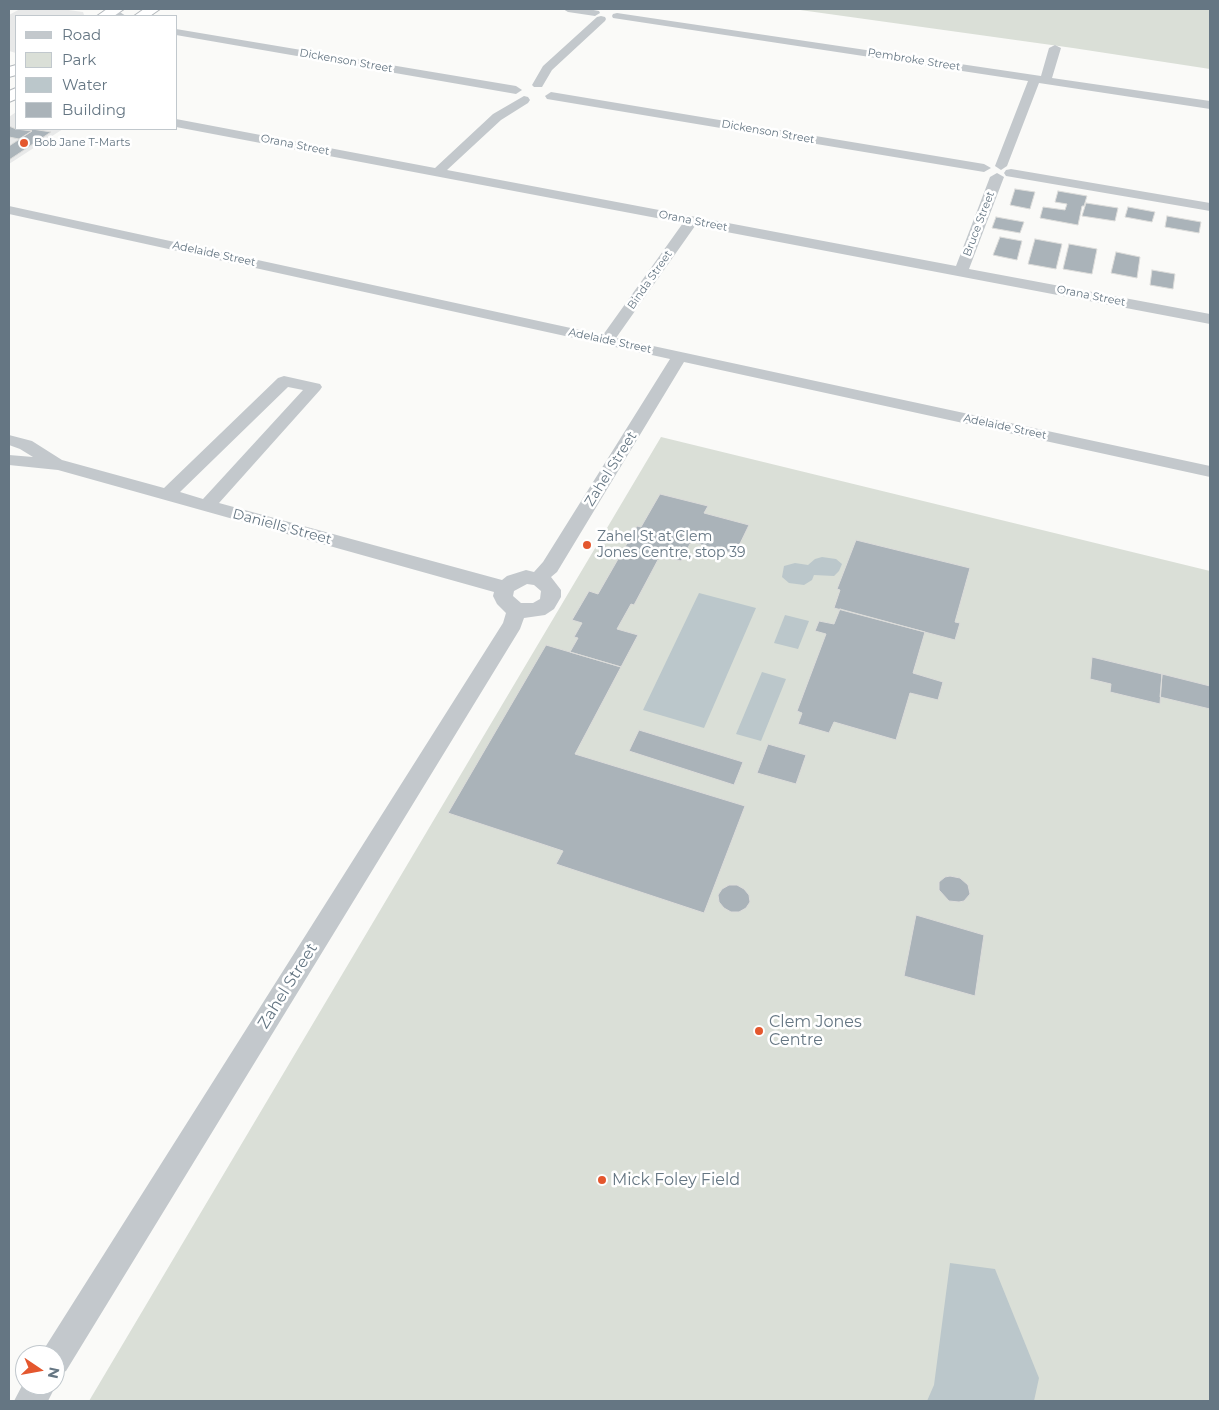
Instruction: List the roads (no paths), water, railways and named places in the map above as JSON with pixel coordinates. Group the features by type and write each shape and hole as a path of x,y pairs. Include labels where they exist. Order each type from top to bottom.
{"street":[{"name":"Pembroke Street","path":"568,9 606,13 1210,105"},
{"path":"538,85 547,68 606,13"},
{"name":"Dickenson Street","path":"178,32 520,95"},
{"name":"Bruce Street","path":"961,271 1040,79 1055,48"},
{"path":"437,172 520,95 523,86 538,85 550,88 553,92 551,96 539,100 520,95"},
{"name":"Dickenson Street","path":"551,96 984,168 986,173 1003,172"},
{"name":"Orana Street","path":"178,123 1210,318"},
{"path":"1003,172 1210,207"},
{"name":"Adelaide Street","path":"9,210 1210,472"},
{"name":"Binda Street","path":"607,340 692,220"},
{"name":"Zahel Street","path":"538,579 550,567 680,356"},
{"path":"167,496 284,381 314,387 206,506"},
{"name":"Daniells Street","path":"9,440 26,445 59,465"},
{"name":"Daniells Street","path":"9,460 59,465 206,506 511,599"},
{"path":"526,577 538,579 546,583 551,590 551,597 538,610 527,611 511,599 514,581 526,577"},
{"name":"Zahel Street","path":"64,1345 513,624 511,599"}],"water":[{"path":"822,557 836,559 842,564 834,576 814,575 812,580 804,585 789,583 782,577 784,566 795,563 808,565 815,559"},
{"path":"699,593 756,608 704,728 643,710"},
{"path":"785,615 809,621 798,649 774,643"},
{"path":"762,672 786,679 761,741 736,734"},
{"path":"950,1263 995,1269 1039,1378 1034,1401 927,1401 934,1385"}],"place":[{"name":"Bob Jane T-Marts","path":"24,143"},
{"name":"Zahel St at Clem Jones Centre, stop 39","path":"587,545"},
{"name":"Clem Jones Centre","path":"759,1031"},
{"name":"Mick Foley Field","path":"602,1180"}]}
